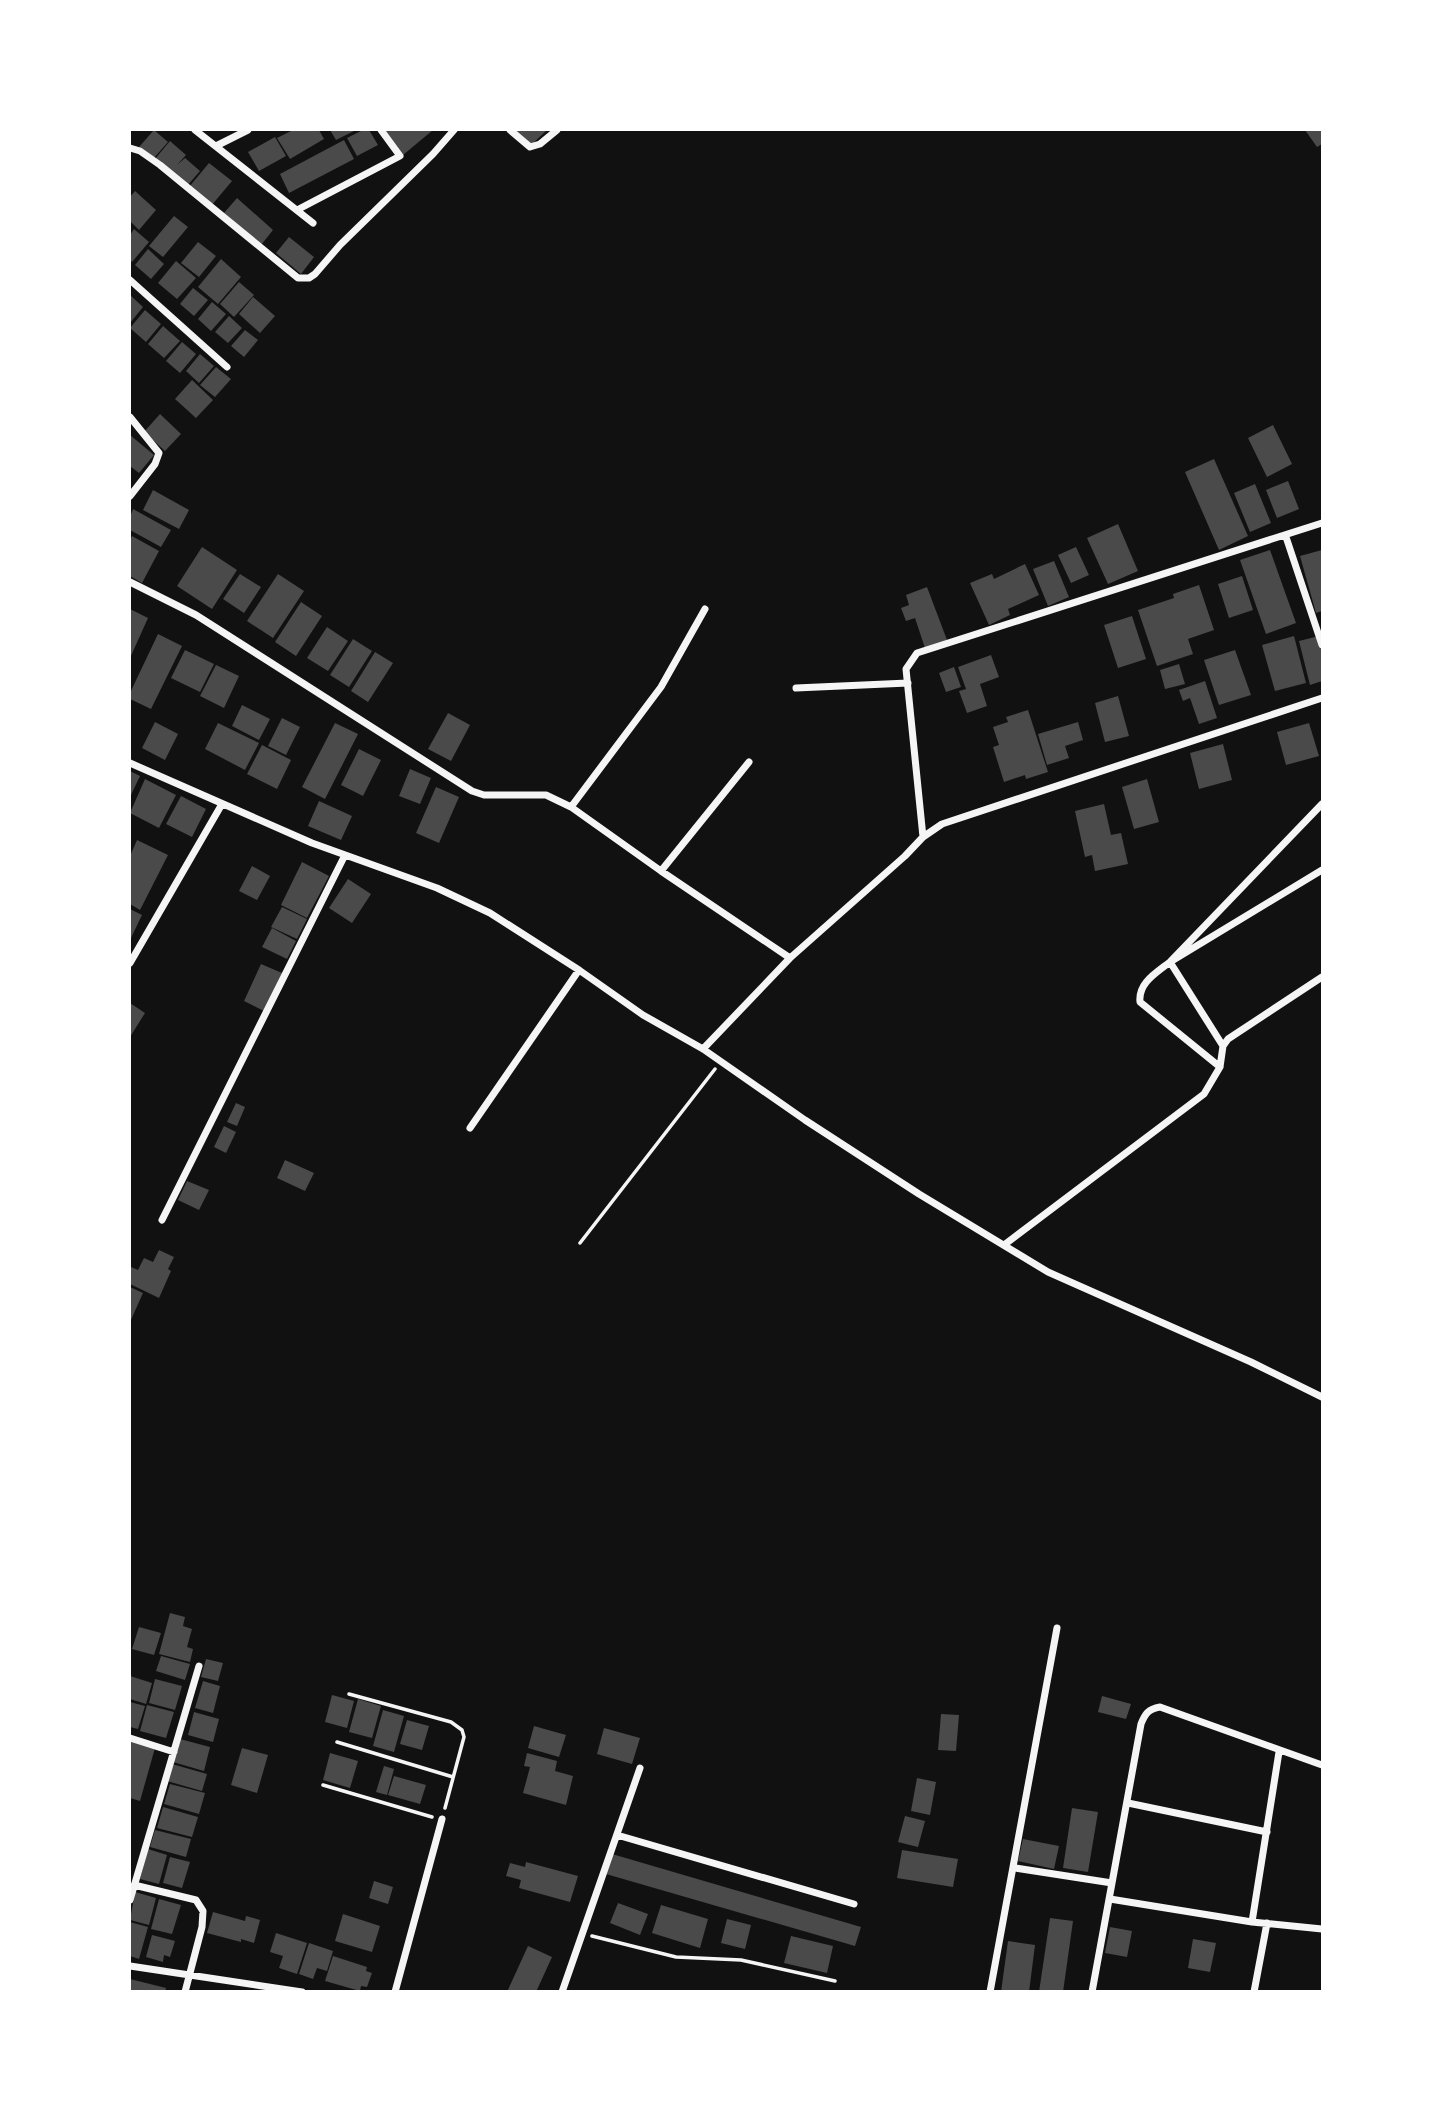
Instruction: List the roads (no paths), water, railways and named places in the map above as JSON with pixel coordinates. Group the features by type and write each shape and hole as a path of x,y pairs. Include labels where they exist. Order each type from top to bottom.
{"street":[{"path":"195,130 313,223"},
{"path":"216,146 248,130"},
{"path":"297,210 400,156 380,130"},
{"path":"130,148 140,151 160,165 298,278 303,279 315,274 340,245 454,130"},
{"path":"510,130 526,145 535,147 557,130"},
{"path":"130,279 227,367"},
{"path":"130,417 159,453 159,458 130,496"},
{"path":"923,837 906,669 918,653 1286,537 1322,523"},
{"path":"1286,537 1322,645"},
{"path":"130,582 196,615 472,791 484,795 546,795 571,807 660,871 790,958"},
{"path":"571,807 661,687 705,609"},
{"path":"796,688 908,683"},
{"path":"703,1049 790,958 923,837 942,824 1322,698"},
{"path":"660,871 750,762"},
{"path":"130,763 345,855 437,888 490,913 643,1015 703,1049 805,1121 1048,1272 1322,1396"},
{"path":"130,963 222,804"},
{"path":"1220,1067 1140,1002 1139,993 1145,982 1170,962 1322,804"},
{"path":"162,1220 345,855"},
{"path":"1170,962 1322,870"},
{"path":"1170,962 1223,1046"},
{"path":"470,1128 579,970"},
{"path":"1004,1245 1204,1094 1220,1067 1223,1046 1228,1039 1322,977"},
{"path":"990,1992 1015,1868 1057,1628"},
{"path":"130,1900 199,1666"},
{"path":"1092,1992 1145,1714 1160,1707 1279,1752 1322,1765"},
{"path":"130,1738 174,1752"},
{"path":"1252,1922 1279,1752"},
{"path":"562,1992 640,1768"},
{"path":"1128,1803 1267,1832"},
{"path":"395,1992 442,1819"},
{"path":"617,1835 853,1904"},
{"path":"1015,1868 1112,1883"},
{"path":"134,1885 196,1900 203,1911 202,1927 185,1992"},
{"path":"1110,1899 1252,1922 1322,1929"},
{"path":"1254,1992 1267,1923"},
{"path":"130,1966 302,1992"}]}
